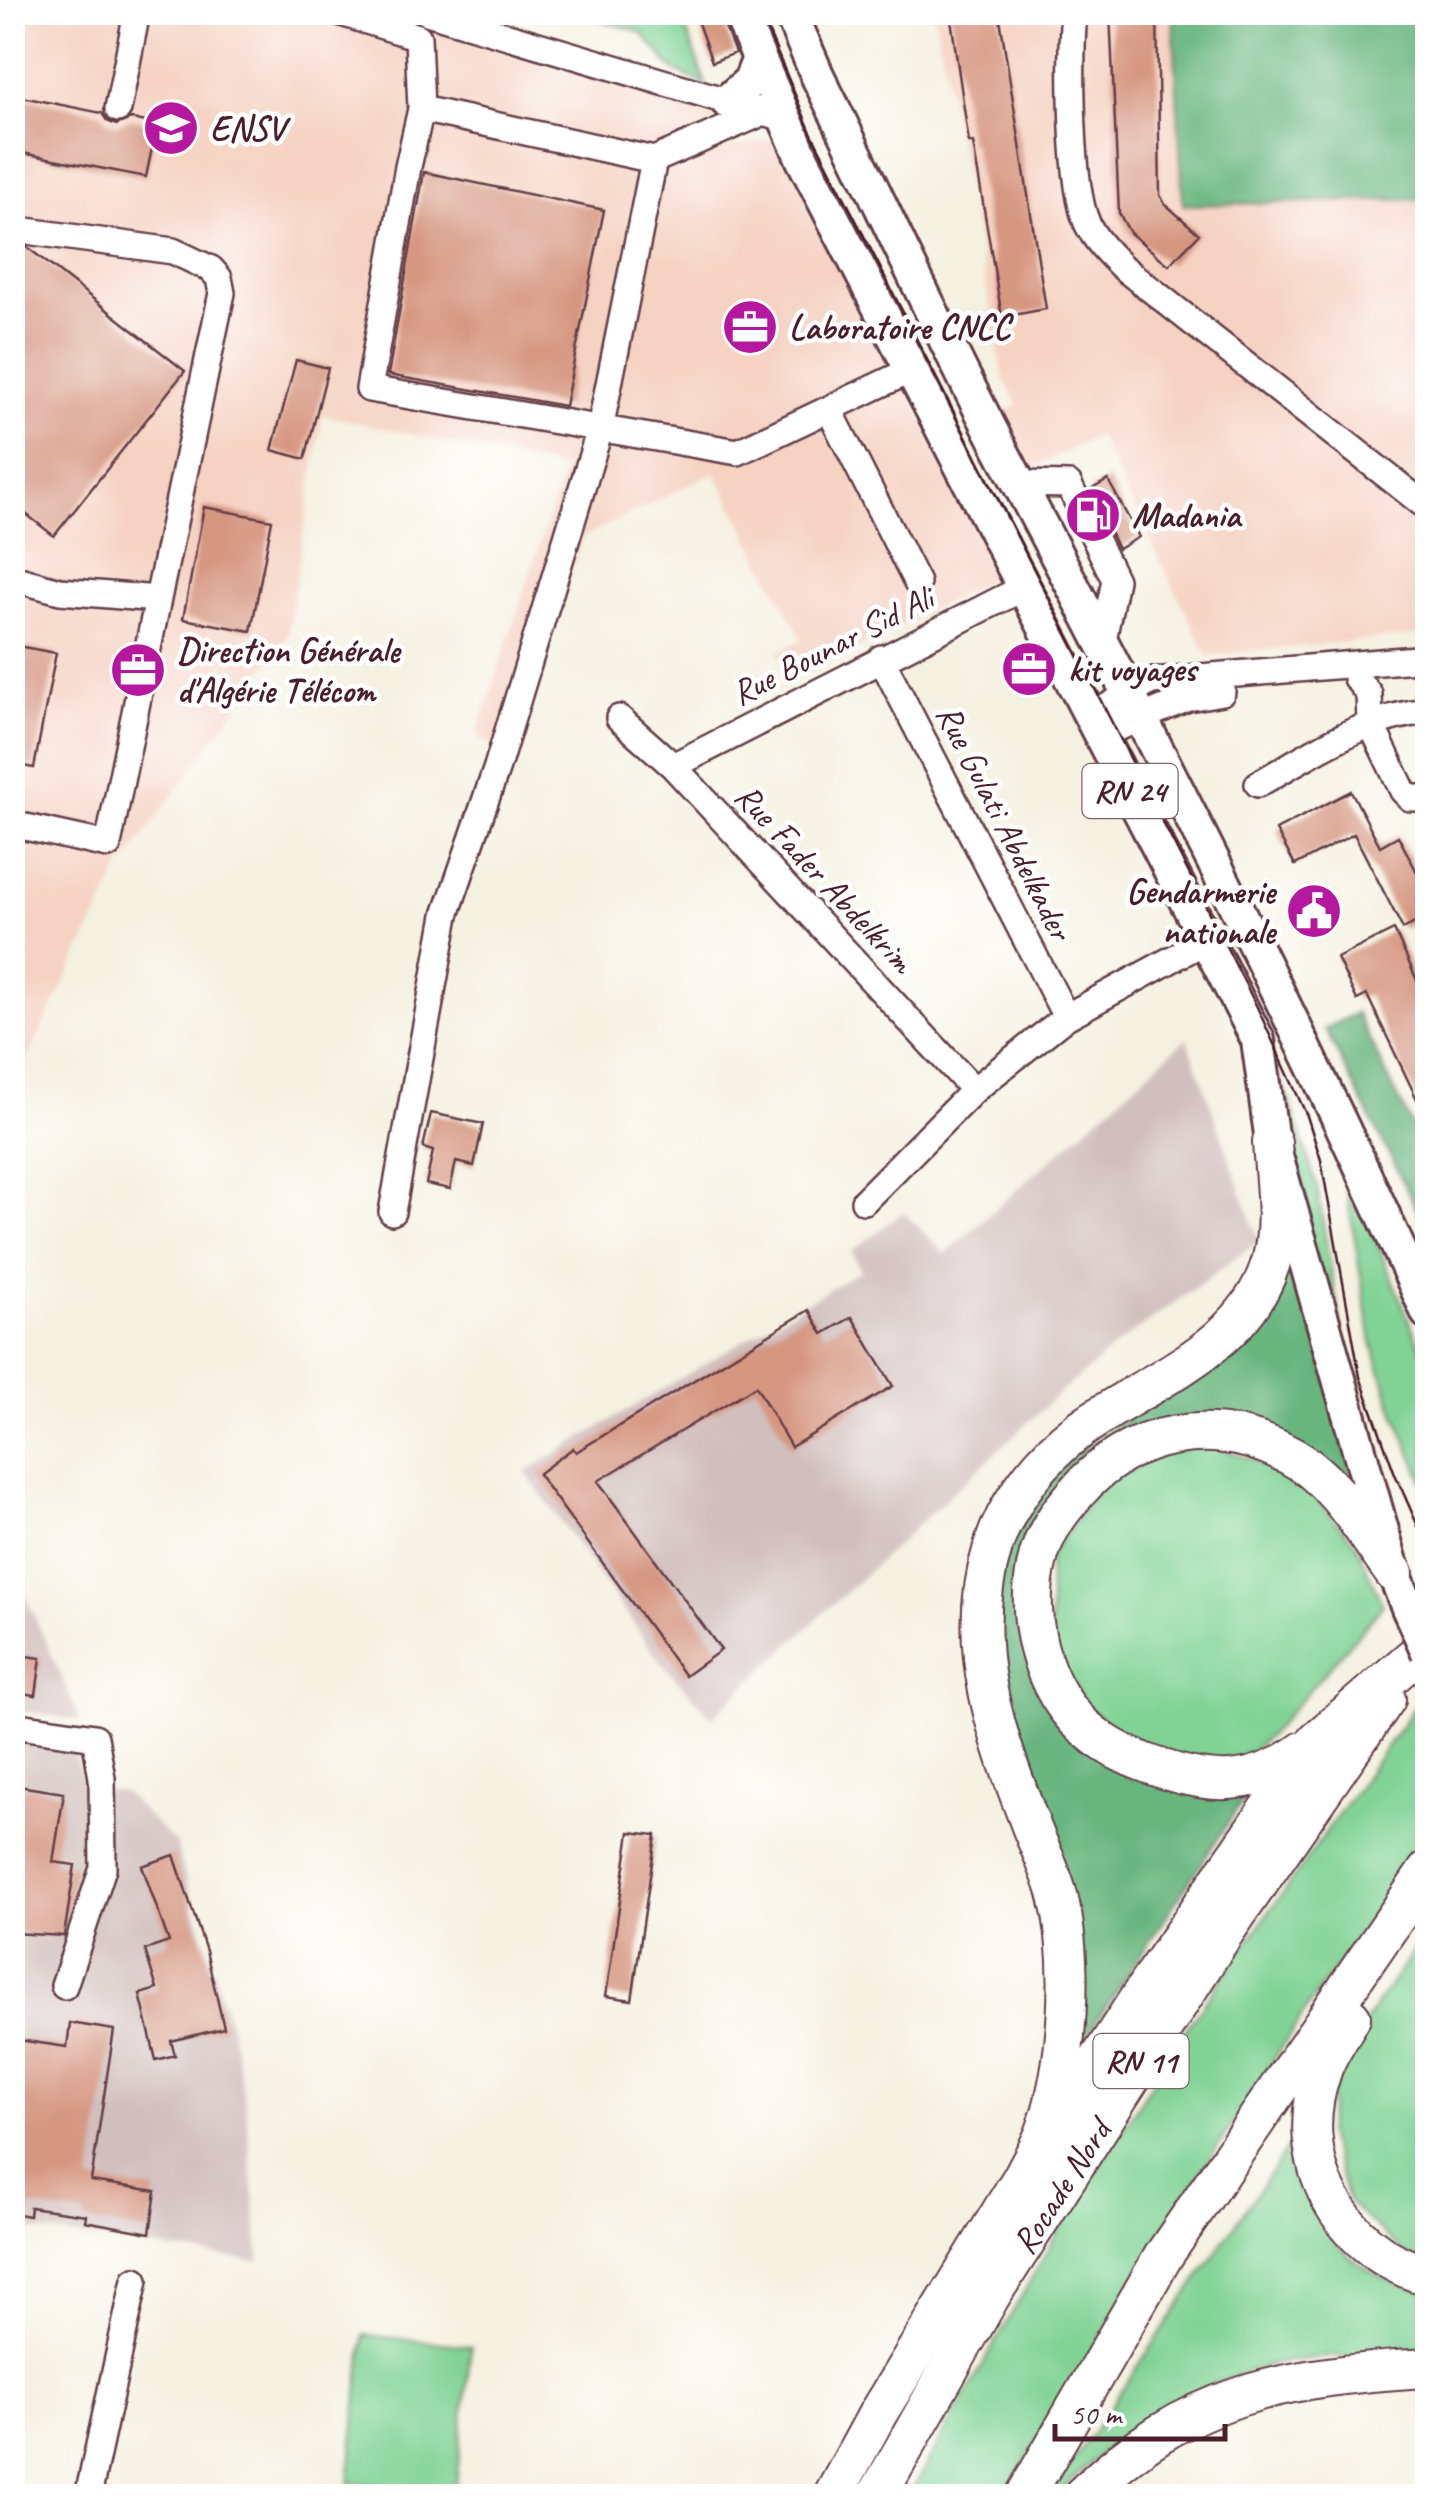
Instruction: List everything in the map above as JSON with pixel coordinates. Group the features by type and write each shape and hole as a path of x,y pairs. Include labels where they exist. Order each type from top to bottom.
{"highway":[{"path":"1022,2176 1046,2130 1058,2072 1066,2000 1065,1940 1058,1895 1004,1755 984,1680 980,1608 985,1578 1002,1522 1018,1494 1064,1442 1223,1336 1251,1304 1271,1262 1276,1224 1272,1142"},
{"path":"1394,1572 1348,1510 1290,1455 1213,1432 1178,1433 1149,1440 1099,1468 1058,1514 1043,1544 1034,1586 1036,1635 1056,1690 1093,1735 1137,1760 1183,1776 1225,1783 1280,1768 1317,1740 1420,1639"},
{"name":"Rocade Nord","path":"876,2496 990,2297 1226,1930 1420,1639"},
{"path":"833,2496 878,2413 1022,2176 1156,1972 1317,1740"},
{"path":"1025,2496 1164,2256 1428,1870"},
{"path":"1428,1886 1322,2071 1312,2127 1316,2164 1330,2201 1350,2230 1377,2255 1428,2276"},
{"path":"1082,2496 1140,2444 1183,2419 1258,2390 1348,2372 1428,2368"},
{"path":"818,2496 878,2413"}],"main road":[{"name":"RN 24","path":"739,12 774,115 911,370 1258,1040 1272,1142 1394,1572 1420,1639"},
{"name":"RN 24","path":"790,12 818,77 1336,1110 1428,1313"},
{"path":"727,101 750,80 758,61"}],"street":[{"path":"118,109 137,12"},
{"path":"338,12 418,36 421,109 369,389 738,452 911,370"},
{"path":"427,12 774,115"},
{"path":"1074,12 1071,48 1078,186 1086,221 1100,244 1121,266 1428,508"},
{"path":"421,109 654,160 774,115"},
{"path":"392,1212 446,915 497,767 600,430 654,160"},
{"path":"12,229 174,252 211,270 219,278 222,293 108,844 12,824"},
{"path":"829,409 917,583"},
{"path":"12,578 60,591 158,600"},
{"name":"Rue Bounar Sid Ali","path":"673,766 1023,588"},
{"name":"Rue Gulati Abdelkader","path":"881,658 1066,1017"},
{"path":"1096,726 1135,704 1152,681 1428,658"},
{"path":"1135,704 1161,712 1196,695 1428,671"},
{"path":"1356,678 1368,694 1370,722 1404,791 1410,798 1428,798"},
{"path":"1258,784 1370,722 1428,711"},
{"name":"Rue Fader Abdelkrim","path":"619,718 673,766 974,1090"},
{"path":"864,1201 974,1090 1066,1017 1208,940"},
{"path":"12,1724 95,1738 102,1778 103,1868 64,1986"},
{"path":"88,2496 134,2280"}],"shaded area":[{"path":"20,13 377,13 716,113 715,127 722,149 781,138 1000,574 794,680 778,653 802,639 715,472 582,538 508,760 477,735 564,469 323,415 287,637 122,866 13,1088 12,23"},
{"path":"934,13 1172,13 1183,206 1427,200 1427,634 1208,656 1098,436 1033,468 994,415 1019,406 1004,381"},
{"path":"1187,1038 1259,1241 1118,1344 1053,1399 712,1717 661,1662 525,1472 861,1270 851,1252 903,1212 945,1254"},
{"path":"13,1567 80,1720 13,1710"},
{"path":"13,1735 70,1742 86,1788 122,1791 176,1844 230,2025 246,2107 260,2262 13,2228"}],"green space":[{"path":"578,13 680,13 706,85 673,70 641,32"},
{"path":"1173,13 1411,13 1427,69 1427,199 1183,205"},
{"path":"1356,1013 1427,1156 1427,1229 1325,1029"},
{"path":"1267,1053 1292,1107 1317,1187 1342,1335 1307,1236"},
{"path":"1341,1156 1427,1363 1426,1489 1372,1343"},
{"path":"1288,1231 1362,1512 1215,1422 1033,1525 1017,1571 1017,1612 1041,1698 1250,1790 1075,2054 997,1690 999,1564 1052,1470 1202,1367"},
{"path":"1205,1443 1294,1474 1355,1542 1383,1605 1275,1729 1242,1761 1221,1767 1181,1761 1116,1735 1090,1710 1051,1652 1049,1555 1114,1468"},
{"path":"1426,1691 1427,1841 1321,1987 1189,2191 1004,2496 909,2496 1057,2233 1188,2026"},
{"path":"1427,1932 1427,2263 1410,2258 1349,2203 1326,2133 1338,2060"},
{"path":"1294,2139 1309,2195 1334,2240 1372,2272 1427,2292 1427,2356 1314,2358 1263,2367 1230,2378 1136,2427 1056,2496 1049,2496"},
{"path":"364,2335 471,2346 455,2494 349,2483"}],"building":[{"path":"694,12 719,12 735,53 712,62"},
{"path":"950,12 999,12 1046,309 1002,317 973,143 969,143"},
{"path":"1110,12 1157,12 1160,195 1199,234 1169,265 1130,233 1119,213"},
{"path":"17,96 102,113 116,125 131,119 157,124 146,177 12,151"},
{"path":"424,172 604,210 565,406 388,375"},
{"path":"19,246 27,247 185,371 54,536 12,503 12,254"},
{"path":"296,360 328,368 305,459 272,450"},
{"path":"1108,480 1139,537 1118,549 1090,490"},
{"path":"204,507 272,520 251,631 183,619"},
{"path":"12,645 56,653 34,768 12,764"},
{"path":"1351,791 1380,846 1398,836 1428,893 1428,916 1403,929 1354,834 1295,865 1276,830"},
{"path":"1394,930 1417,980 1428,975 1428,1122 1367,995 1357,1000 1337,958"},
{"path":"431,1113 483,1124 474,1166 456,1162 450,1189 426,1184 433,1151 423,1148"},
{"path":"809,1310 823,1334 852,1317 893,1386 791,1447 756,1386 598,1481 721,1650 685,1676 538,1474 573,1448 576,1452"},
{"path":"12,1654 41,1658 36,1695 12,1692"},
{"path":"12,1785 64,1793 53,1862 75,1865 64,1936 12,1933"},
{"path":"630,1832 656,1835 632,2000 606,1996"},
{"path":"174,1855 206,1951 224,2028 171,2041 175,2055 156,2060 140,1994 157,1989 145,1950 169,1942 142,1866"},
{"path":"70,2023 114,2030 91,2181 156,2191 150,2233 85,2221 86,2215 30,2207 29,2216 12,2213 12,2039 67,2047"}],"tram line":[{"path":"760,12 810,130 1257,1007 1307,1116 1321,1160 1360,1377 1395,1474 1428,1549"}],"place":[{"name":"ENSV","path":"171,128"},
{"name":"Laboratoire CNCC","path":"750,327"},
{"name":"Madania","path":"1093,515"},
{"name":"kit voyages","path":"1029,669"},
{"name":"Direction Générale d'Algérie Télécom","path":"138,670"},
{"name":"Gendarmerie nationale","path":"1314,911"}]}
